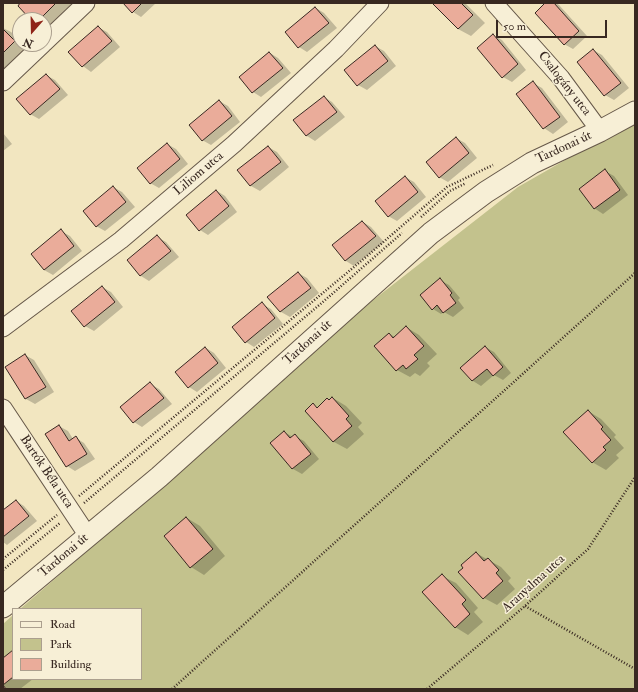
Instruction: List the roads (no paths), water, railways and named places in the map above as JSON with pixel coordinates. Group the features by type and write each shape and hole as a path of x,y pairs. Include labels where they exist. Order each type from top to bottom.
{"street":[{"path":"52,35 86,3"},
{"name":"Liliom utca","path":"3,328 121,240 234,144 336,49 380,3"},
{"name":"Csalogány utca","path":"494,3 561,78 600,131"},
{"path":"3,82 34,52"},
{"name":"Tardonai út","path":"3,606 171,466 431,233 486,192 532,163 600,131 635,112"},
{"name":"Bartók Béla utca","path":"3,408 88,536"}]}
